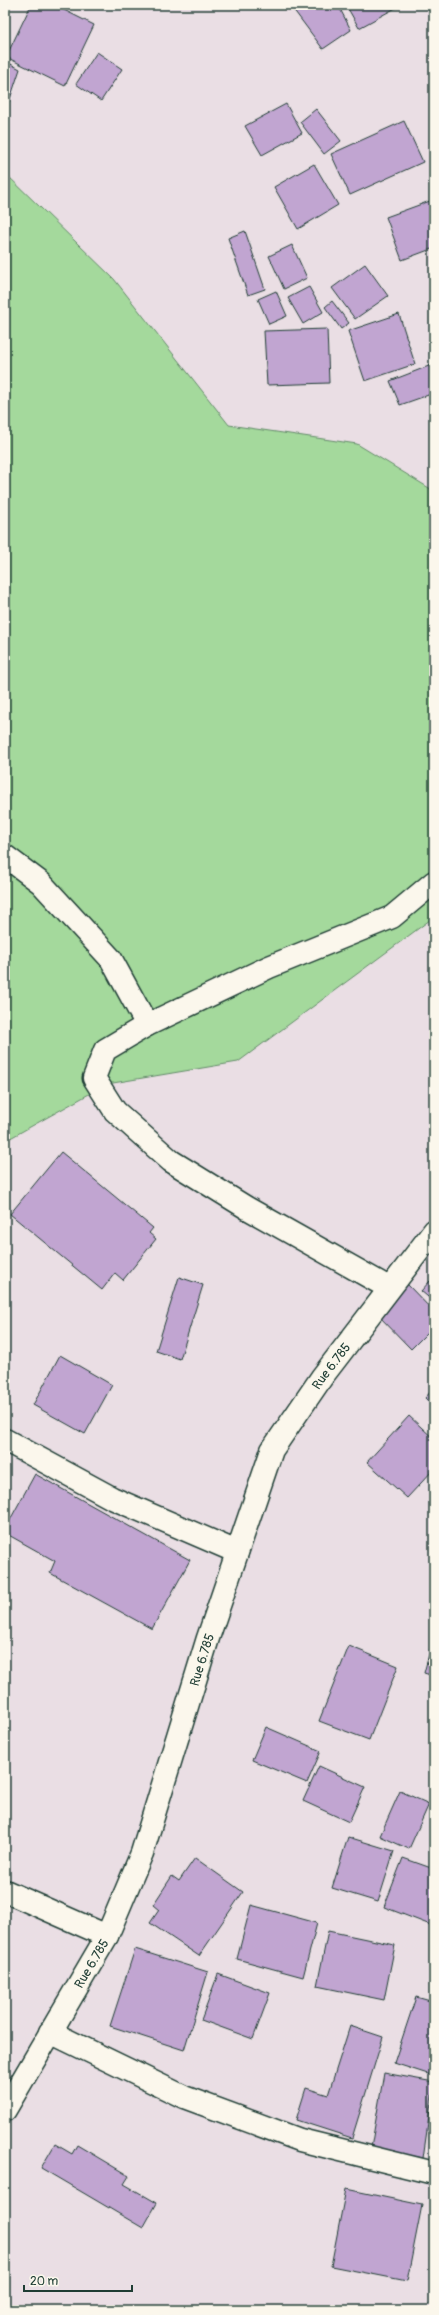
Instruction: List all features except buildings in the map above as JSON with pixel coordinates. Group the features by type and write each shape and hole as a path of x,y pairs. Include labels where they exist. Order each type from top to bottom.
{"street":[{"path":"5,856 41,883 111,959 147,1025"},
{"path":"389,1288 247,1208 171,1161 115,1111 94,1078 105,1050 147,1025 269,966 392,917 434,882"},
{"name":"Rue 6.785","path":"5,2110 107,1936 142,1853 208,1638 272,1450 322,1376 434,1231"},
{"path":"5,1440 112,1498 238,1552"},
{"path":"5,1891 107,1936"},
{"path":"50,2032 191,2100 300,2140 434,2173"}],"green space":[{"path":"5,173 114,279 229,425 357,444 434,491 434,917 238,1062 107,1084 5,1141"}]}
